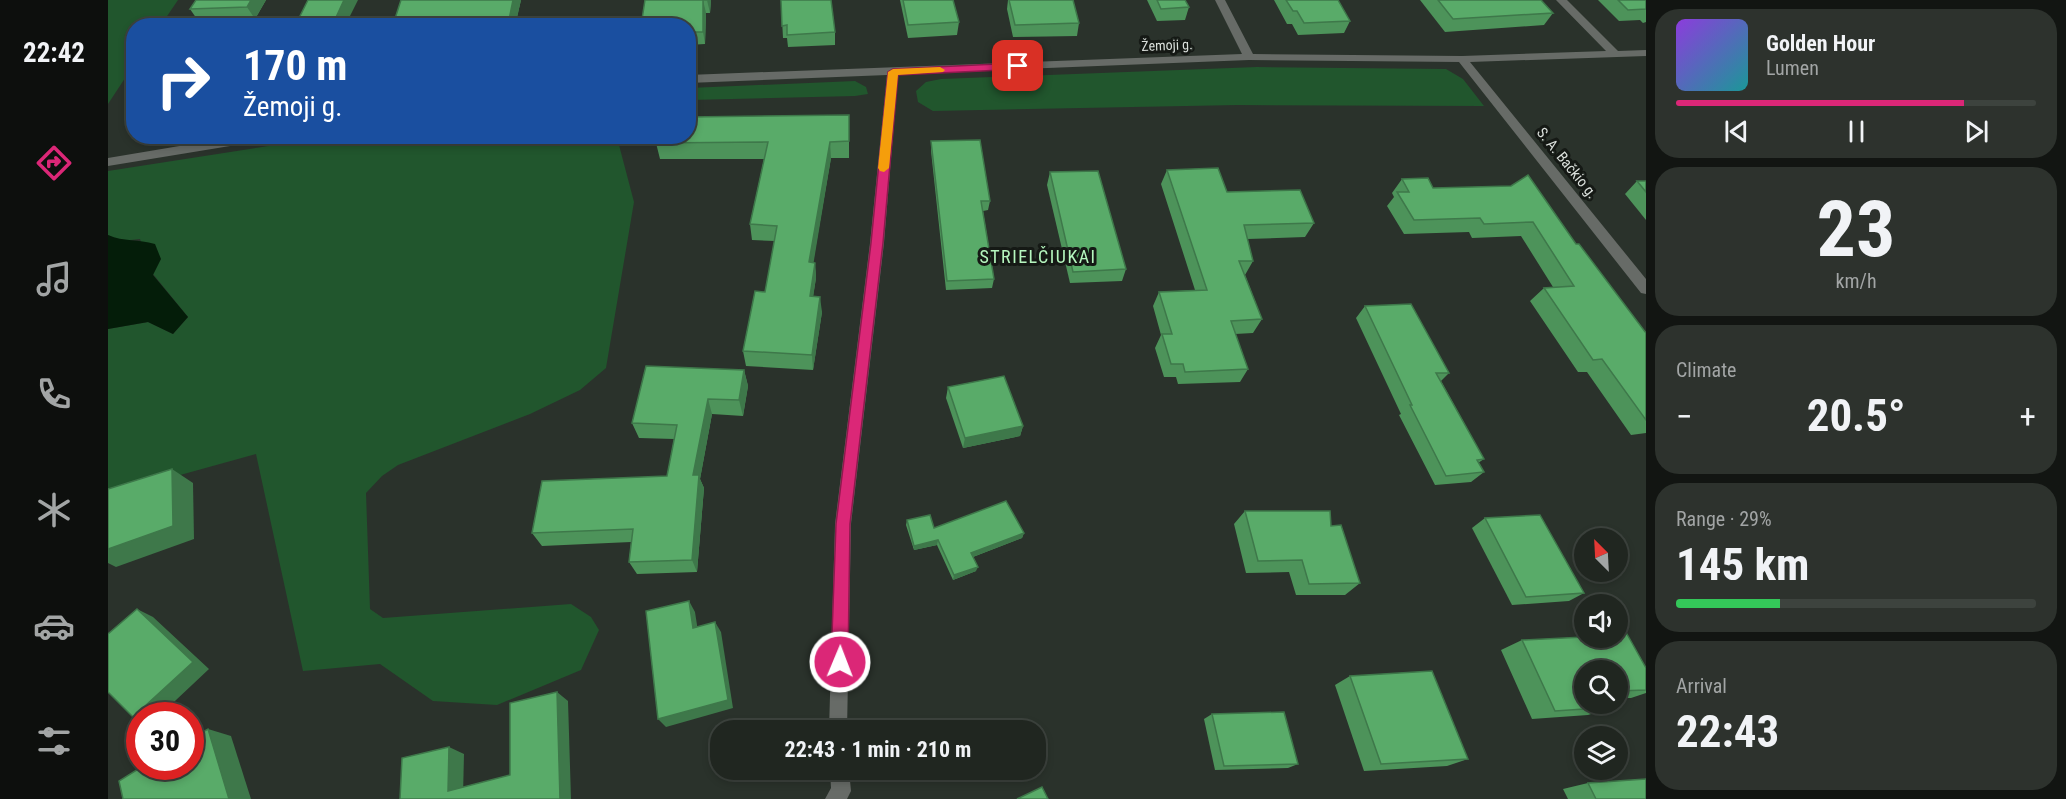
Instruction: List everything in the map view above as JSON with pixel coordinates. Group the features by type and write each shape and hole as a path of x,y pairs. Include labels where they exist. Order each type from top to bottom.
{"street":[{"path":"1220,0 1249,57"},
{"path":"1561,0 1615,54"},
{"name":"Žemoji g.","path":"696,79 1249,57 1462,59 1646,53"},
{"name":"S. A. Bačkio g.","path":"1462,59 1646,289"},
{"path":"838,720 843,524 877,243 893,72"},
{"path":"108,162 218,144"},
{"path":"835,799 841,791 840,780"}],"green space":[{"path":"108,0 178,0 166,18 126,18 126,77 108,104"},
{"path":"1257,67 1446,69 1463,79 1484,106 1238,105 933,111 918,102 916,91 926,82 941,79"},
{"path":"855,81 866,87 868,94 696,100 696,88"},
{"path":"281,144 619,144 634,202 606,368 580,390 530,414 398,465 382,476 366,493 370,609 383,618 571,604 591,617 599,630 581,670 497,705 433,701 380,664 303,671 256,454 108,495 108,329 148,322 173,334 188,317 153,274 140,239 121,241 108,235 108,171"}],"shaded area":[{"path":"108,235 155,244 161,259 153,275 188,317 173,334 148,322 108,329"}],"building":[{"path":"196,0 251,0 247,7 190,9"},
{"path":"308,0 344,0 336,18 299,18"},
{"path":"401,0 513,0 509,18 395,18"},
{"path":"645,0 703,0 703,32 696,32 696,18 642,18"},
{"path":"781,0 831,0 835,32 787,35 787,25 782,26"},
{"path":"903,0 953,0 959,22 908,25"},
{"path":"1009,0 1073,0 1079,23 1015,25"},
{"path":"1157,0 1185,0 1189,7 1161,9"},
{"path":"1286,0 1338,0 1350,21 1304,23 1297,11 1293,11"},
{"path":"1438,0 1541,0 1553,13 1453,19"},
{"path":"1618,0 1646,0 1646,9 1628,10"},
{"path":"849,115 849,141 830,142 809,262 815,263 810,296 820,297 812,355 743,351 755,291 765,292 777,226 750,224 768,142 696,143 696,117"},
{"path":"980,140 990,201 981,201 994,279 947,281 931,141"},
{"path":"1218,168 1227,192 1300,190 1314,223 1244,225 1253,261 1239,261 1262,319 1231,321 1248,369 1185,372 1183,364 1171,364 1162,334 1172,334 1159,292 1207,290 1167,170"},
{"path":"1098,171 1126,269 1073,272 1050,172"},
{"path":"1528,175 1576,244 1579,244 1646,333 1646,420 1602,359 1593,360 1544,288 1574,286 1533,222 1484,224 1480,218 1414,220 1397,192 1409,192 1402,179 1428,178 1433,188 1511,186"},
{"path":"1637,181 1646,181 1646,192"},
{"path":"1411,304 1449,373 1436,373 1484,459 1477,460 1484,472 1446,476 1410,405 1412,405 1365,306"},
{"path":"646,366 744,370 739,400 708,399 693,475 699,475 692,560 629,562 633,529 532,533 542,481 667,476 677,425 632,423"},
{"path":"1004,376 1023,426 965,438 948,387"},
{"path":"172,469 173,526 108,549 108,489"},
{"path":"1006,501 1024,533 971,553 978,567 954,575 938,540 914,546 907,520 930,515 934,528"},
{"path":"1245,511 1330,511 1331,526 1341,525 1360,583 1309,584 1302,560 1258,561"},
{"path":"1540,515 1574,575 1574,582 1578,582 1584,593 1526,597 1485,518"},
{"path":"689,601 693,628 715,622 728,700 658,719 646,611"},
{"path":"137,609 193,662 149,702 126,702 126,710 108,692 108,634"},
{"path":"1628,636 1646,668 1646,690 1628,691 1628,660 1574,660 1574,710 1555,711 1522,640 1574,637 1574,648 1628,648"},
{"path":"1432,671 1468,759 1381,764 1350,676"},
{"path":"557,692 560,799 400,799 402,758 449,747 448,791 510,775 510,703"},
{"path":"1284,712 1298,764 1224,766 1212,714"},
{"path":"208,729 229,799 123,799 119,781 126,777 126,780 204,780 204,731"},
{"path":"1646,779 1646,799 1596,799 1588,783"},
{"path":"1042,787 1048,799 1017,799"}],"slow traffic":[{"path":"884,168 893,72 940,70"}],"district":[{"name":"STRIELČIUKAI","path":"1038,257"}],"route":[{"path":"840,662 843,524 877,243 893,72 1018,66"}]}
